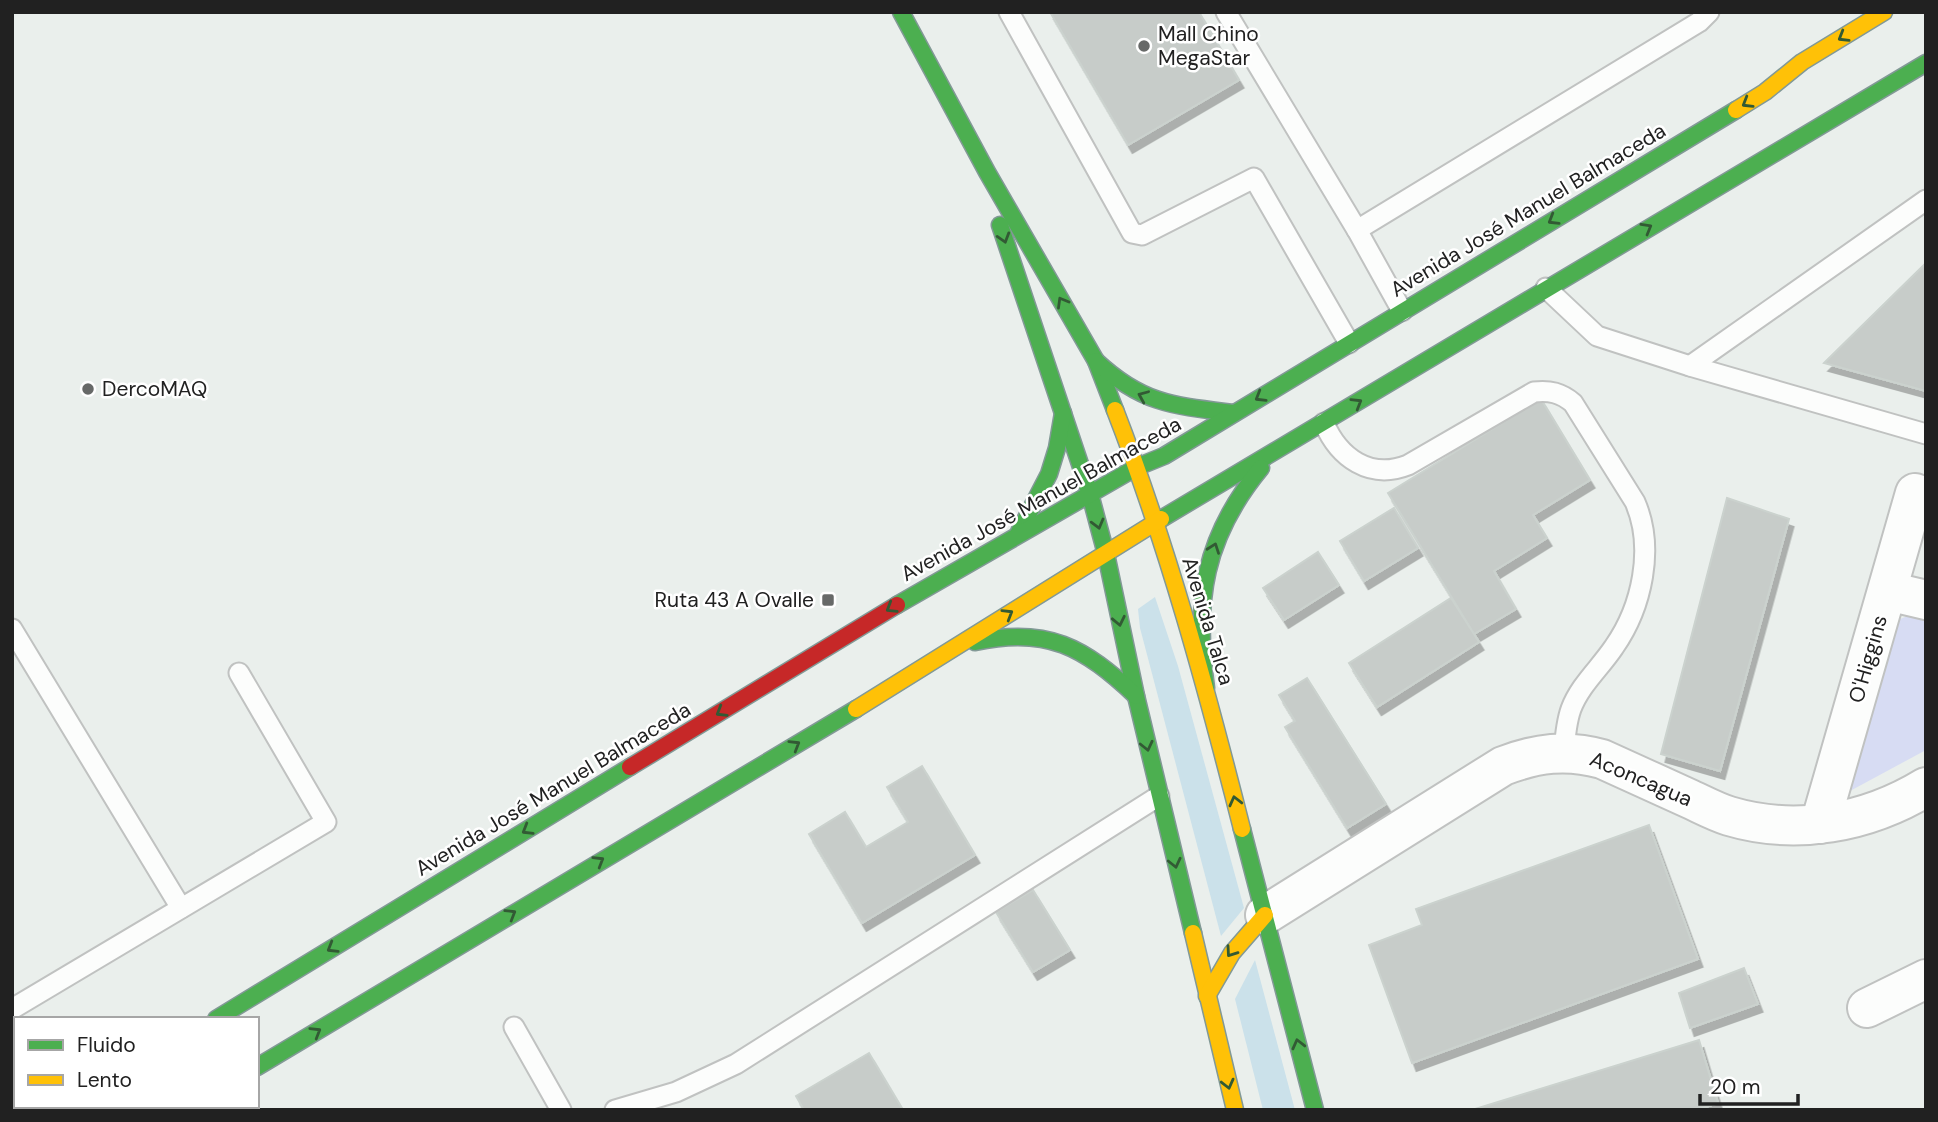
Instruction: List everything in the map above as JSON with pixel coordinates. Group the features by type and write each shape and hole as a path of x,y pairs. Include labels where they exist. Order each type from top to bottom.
{"main road":[{"name":"Avenida Talca","path":"901,12 987,172 1096,361 1137,467 1206,688 1315,1110"},
{"name":"Avenida José Manuel Balmaceda","path":"219,1017 1019,532 1137,467 1164,456 1765,92 1802,62 1884,12"},
{"path":"259,1066 841,718 1155,523 1926,63"},
{"path":"1851,108 1901,98"},
{"name":"Avenida Talca","path":"987,172 1000,226 1090,494 1106,554 1159,796 1235,1110"},
{"path":"1096,361 1129,390 1149,400 1171,406 1234,413"},
{"path":"1019,532 1053,462 1063,413"},
{"path":"1206,688 1201,661 1200,605 1212,551 1239,497 1257,472 1278,451"},
{"path":"950,649 1005,635 1029,634 1053,639 1098,662 1136,696"},
{"path":"1207,996 1223,963 1235,946 1265,915"}],"street":[{"name":"O'Higgins","path":"1820,824 1915,493"},
{"path":"1888,591 1926,600"},
{"name":"Aconcagua","path":"1265,915 1503,766 1543,753 1564,752 1602,759 1728,816 1789,826 1851,819 1882,810 1926,787"},
{"path":"1867,1009 1926,979"}],"lane":[{"path":"1009,12 1132,233 1142,235 1254,178 1349,342"},
{"path":"1226,12 1357,230 1402,311"},
{"path":"1357,230 1699,22 1709,12"},
{"path":"1690,366 1926,200"},
{"path":"1546,288 1597,336 1690,366 1926,434"},
{"path":"1324,423 1337,448 1348,458 1360,466 1389,470 1408,465 1534,393 1554,392 1573,403 1635,502 1645,532 1646,546 1633,611 1615,646 1591,675 1576,700 1566,730 1564,752"},
{"path":"12,629 181,908"},
{"path":"12,1009 326,822 239,673"},
{"path":"615,1110 676,1092 736,1064 1159,796"},
{"path":"514,1027 561,1110"}],"shaded area":[{"path":"1155,597 1178,666 1244,908 1221,936 1140,628 1138,609"},
{"path":"1918,612 1926,614 1926,750 1850,791 1895,621"},
{"path":"1255,960 1295,1110 1263,1110 1235,999"}],"building":[{"name":"Mall Chino MegaStar","path":"1050,12 1199,12 1239,80 1128,145"},
{"path":"1926,263 1926,391 1824,363"},
{"path":"1541,399 1590,480 1533,515 1547,538 1494,571 1516,609 1474,634 1388,493"},
{"path":"1727,498 1789,519 1720,771 1661,754"},
{"path":"1394,508 1418,548 1364,581 1340,541"},
{"path":"1318,552 1339,585 1284,620 1263,588"},
{"path":"1451,598 1479,642 1377,707 1349,663"},
{"path":"1307,678 1386,804 1347,828 1285,727 1295,721 1279,695"},
{"path":"922,766 975,855 862,923 809,834 845,812 866,847 908,822 887,787"},
{"path":"1649,825 1698,959 1412,1063 1369,945 1422,925 1416,909"},
{"path":"1033,890 1070,950 1033,972 996,912"},
{"path":"1744,968 1758,1004 1690,1028 1679,993"},
{"path":"1699,1040 1718,1103 1696,1110 1472,1110"},
{"path":"869,1053 903,1110 804,1110 796,1096"}],"traffic: fast":[{"path":"901,12 987,172 1096,361 1115,410"},
{"path":"1161,519 1926,63"},
{"path":"897,605 1137,467 1164,456 1736,110"},
{"path":"1000,225 1090,494 1193,933"},
{"path":"1096,361 1144,395 1176,405 1234,413"},
{"path":"1019,532 1049,474 1063,413"},
{"path":"1206,688 1202,627 1208,571 1215,545 1227,519 1261,468"},
{"path":"975,642 1023,637 1044,639 1063,645 1099,665 1136,696"},
{"path":"259,1066 856,709"},
{"path":"219,1017 630,767"},
{"path":"1242,829 1315,1110"}],"traffic: slow":[{"path":"1736,110 1765,92 1802,62 1884,12"},
{"path":"1115,410 1152,513 1185,618 1242,829"},
{"path":"856,709 1161,519"},
{"path":"1207,996 1232,953 1265,915"},
{"path":"1193,933 1235,1110"}],"traffic: jam":[{"path":"630,767 897,605"}],"place":[{"name":"Mall Chino MegaStar","path":"1144,46"},
{"name":"DercoMAQ","path":"88,389"},
{"name":"Ruta 43 A Ovalle","path":"828,600"}]}
